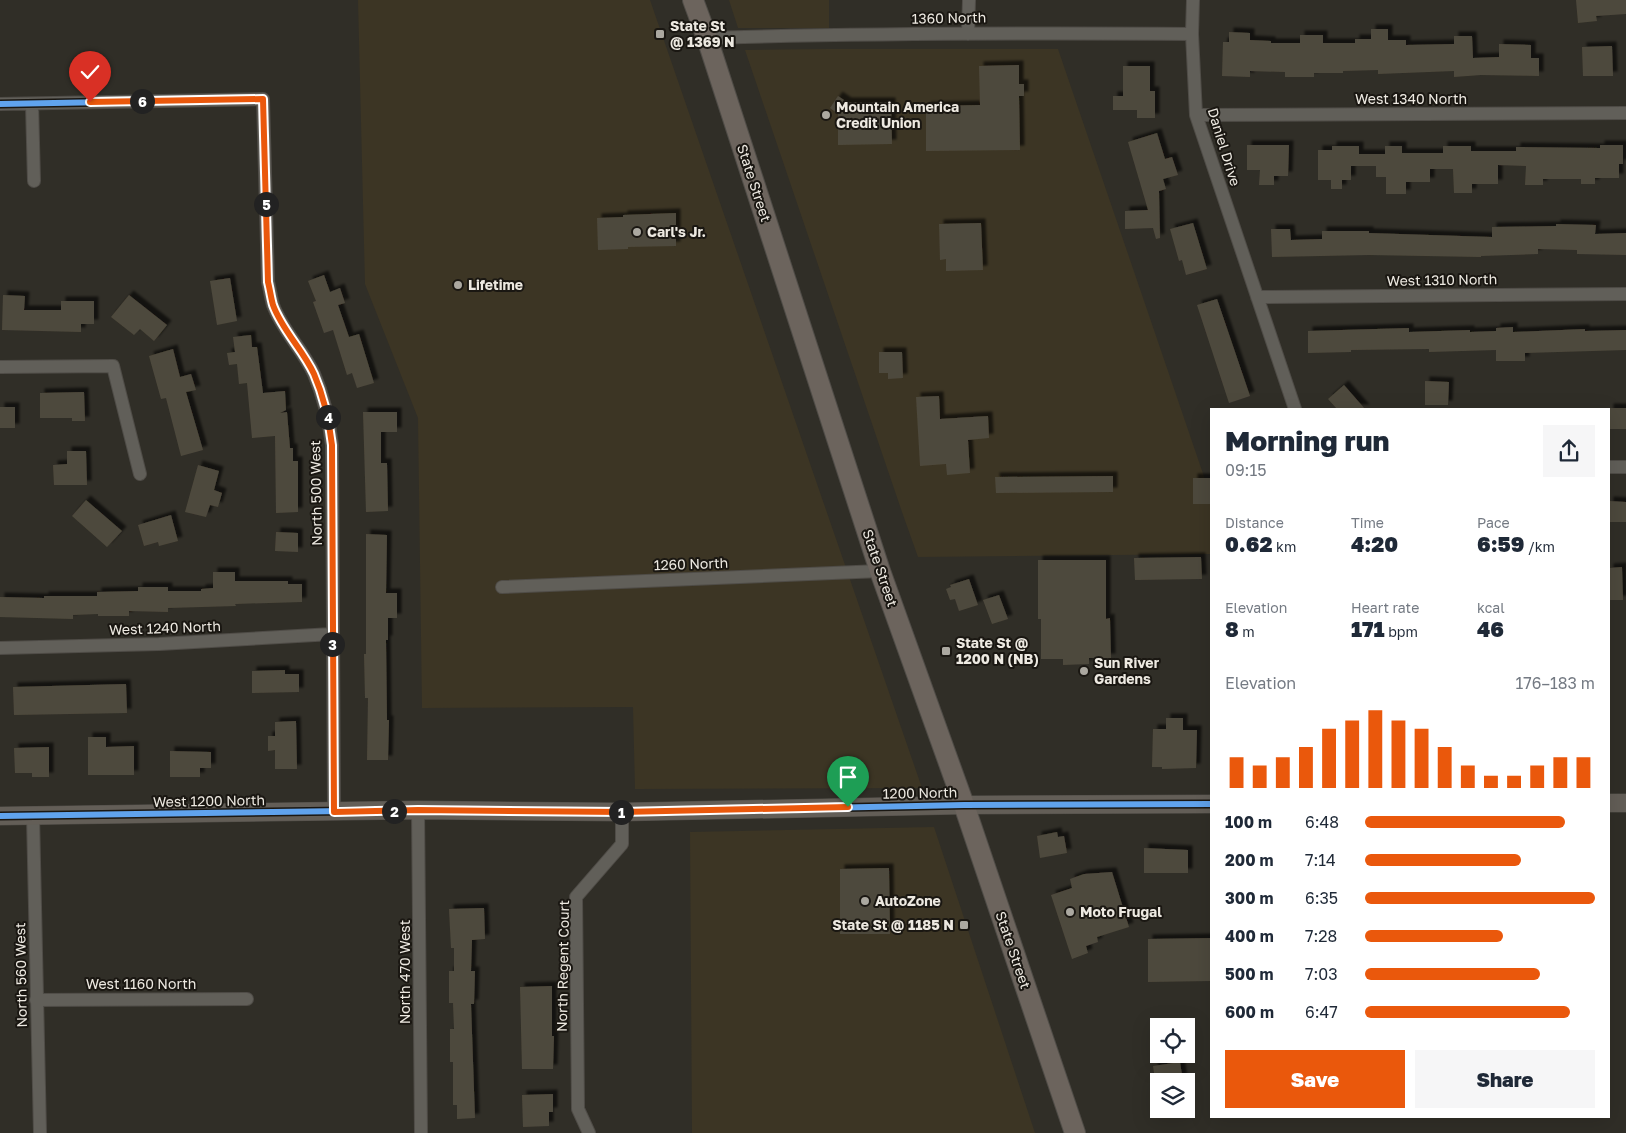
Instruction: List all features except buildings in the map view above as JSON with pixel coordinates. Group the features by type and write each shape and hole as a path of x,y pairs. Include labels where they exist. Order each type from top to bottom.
{"main road":[{"name":"State Street","path":"693,0 880,571 964,805 1075,1133"}],"street":[{"path":"968,34 969,0"},
{"name":"Daniel Drive","path":"1192,0 1196,115 1295,408"},
{"name":"1360 North","path":"707,38 816,34 1192,34"},
{"name":"North 500 West","path":"32,104 263,99 268,282 273,305 283,325 305,357 324,399 332,445 334,812"},
{"path":"0,104 32,104 34,181"},
{"name":"West 1340 North","path":"1196,115 1626,113"},
{"name":"West 1310 North","path":"1258,297 1626,294"},
{"path":"0,367 113,366 140,474"},
{"path":"1610,468 1626,467"},
{"name":"1260 North","path":"502,587 880,571"},
{"name":"West 1240 North","path":"0,648 159,644 332,634"},
{"path":"1610,804 1626,803"},
{"name":"1200 North","path":"418,810 622,812 964,805 1210,804"},
{"name":"West 1200 North","path":"0,816 418,810"},
{"name":"North 470 West","path":"418,810 421,1133"},
{"name":"North Regent Court","path":"589,1133 578,1109 576,897 622,844 622,812"},
{"name":"North 560 West","path":"33,816 40,1133"},
{"name":"West 1160 North","path":"36,1000 247,999"}],"shaded area":[{"path":"358,0 650,0 922,788 635,789 633,707 422,708 418,418 365,284"},
{"path":"729,0 829,0 829,28 738,28"},
{"path":"1058,49 1210,494 1210,554 918,557 745,50"},
{"path":"934,827 1035,1133 692,1133 690,832"}],"cycle path":[{"path":"0,104 263,99 268,282 277,314 318,383 326,409 332,445 334,812"},
{"path":"0,816 418,810 622,812 964,805 1210,804"}],"place":[{"name":"State St @ 1369 N","path":"660,34"},
{"name":"Mountain America Credit Union","path":"826,115"},
{"name":"Carl's Jr.","path":"637,232"},
{"name":"Lifetime","path":"458,285"},
{"name":"State St @ 1200 N (NB)","path":"946,651"},
{"name":"Sun River Gardens","path":"1084,671"},
{"name":"AutoZone","path":"865,901"},
{"name":"Moto Frugal","path":"1070,912"},
{"name":"State St @ 1185 N","path":"964,925"}],"route":[{"path":"90,102 263,99 268,282 273,305 283,325 305,357 324,399 332,445 334,812 418,810 622,812 848,807"}]}
